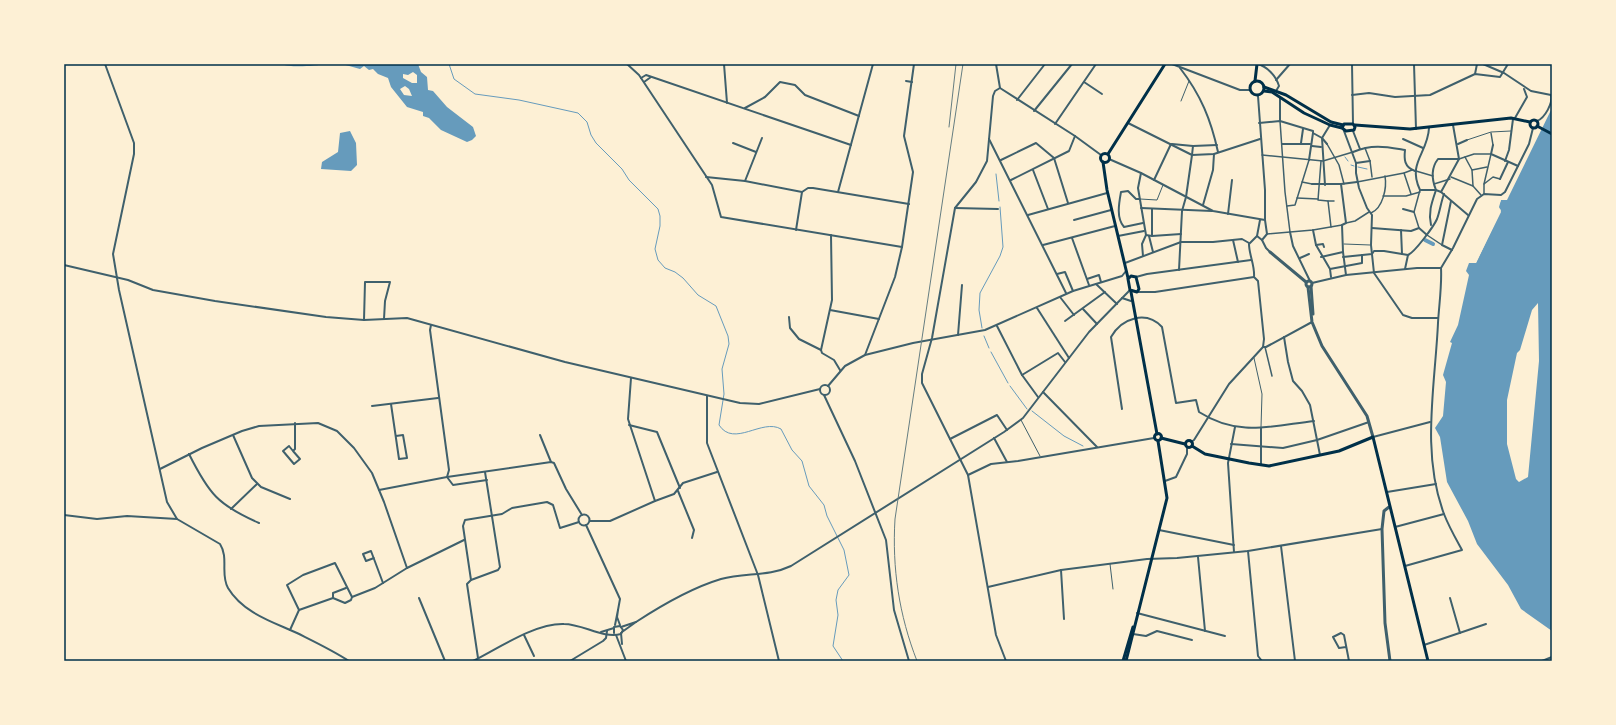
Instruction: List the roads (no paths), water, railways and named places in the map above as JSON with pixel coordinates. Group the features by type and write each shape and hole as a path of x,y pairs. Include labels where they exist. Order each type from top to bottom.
{"main road":[{"path":"1103,162 1109,159 1108,154 1165,64"},
{"path":"1257,64 1255,81 1250,90 1253,95 1258,96 1264,91 1272,92 1330,125 1353,131 1354,125"},
{"path":"1256,71 1260,82 1264,86 1276,91 1343,128 1354,125 1416,129 1453,125 1479,120 1514,118 1530,122 1534,120 1537,121 1539,127"},
{"path":"1255,81 1260,82"},
{"path":"1264,86 1264,91"},
{"path":"1530,122 1530,126 1533,128 1539,127 1552,134"},
{"path":"1108,154 1101,155 1100,159 1103,162 1107,193 1124,264 1129,278 1131,301 1136,318 1157,434 1161,435 1160,440 1167,498 1136,613 1133,634 1124,661"},
{"path":"1129,278 1136,277 1139,289 1137,292 1130,291"},
{"path":"1157,434 1154,438 1185,444 1188,441 1191,442 1192,446"},
{"path":"1185,444 1187,447 1192,446 1205,454 1261,465 1280,464 1339,451 1373,437 1428,661"},
{"path":"1124,661 1130,632 1134,623"}],"street":[{"path":"105,64 134,143 134,154 113,254 167,502 177,519"},
{"path":"627,64 644,82 712,185 721,217 902,247"},
{"path":"724,64 727,103"},
{"path":"838,192 873,64"},
{"path":"865,355 895,277 902,247 913,172 904,136 914,64"},
{"path":"996,64 1000,88 1075,136 1101,155"},
{"path":"1018,100 1045,64"},
{"path":"1034,111 1072,64"},
{"path":"1055,124 1096,64"},
{"path":"1172,64 1240,90 1250,90"},
{"path":"1257,64 1267,68 1276,80 1278,86 1276,91"},
{"path":"1276,80 1290,64"},
{"path":"1352,64 1354,125"},
{"path":"1414,64 1416,129"},
{"path":"1475,74 1477,64"},
{"path":"1483,64 1504,73 1531,91 1552,94 1552,98 1546,113 1541,120 1537,121"},
{"path":"1352,95 1369,93 1395,97 1430,95 1475,74 1500,77 1504,73 1508,64"},
{"path":"1180,68 1189,80 1210,120 1218,152"},
{"path":"641,78 646,75 851,145"},
{"path":"644,82 652,77"},
{"path":"745,109 765,98 780,82 783,81 795,85 805,95 859,116"},
{"path":"906,81 912,82"},
{"path":"1084,82 1102,94"},
{"path":"1505,161 1509,150 1514,118 1527,97 1524,87"},
{"path":"1000,88 995,91 992,96 987,161 983,171 955,208 931,341 922,374 922,383 968,475 996,635 1006,661"},
{"path":"1258,96 1267,234"},
{"path":"1280,97 1282,156 1290,232 1293,246 1300,258 1309,284 1312,322 1322,346 1362,408 1369,422 1373,437 1430,422"},
{"path":"1259,123 1280,121 1314,131 1313,133 1322,138 1335,158 1342,184 1346,223"},
{"path":"1128,123 1192,155 1214,154 1260,139"},
{"path":"1318,199 1322,161 1322,138 1330,125"},
{"path":"1441,192 1459,159 1458,144 1453,125"},
{"path":"1301,143 1303,128"},
{"path":"1343,128 1356,163 1357,182 1370,212 1374,273 1403,315 1412,318 1438,318"},
{"path":"1413,171 1423,148 1429,128"},
{"path":"1404,566 1462,550 1444,514 1436,484 1430,422 1441,268 1452,250 1477,199 1484,194 1504,194 1531,140 1533,128"},
{"path":"1353,131 1360,149"},
{"path":"1287,206 1295,205 1309,160 1313,133"},
{"path":"1484,194 1487,167 1493,145 1491,133"},
{"path":"1011,180 1069,151 1075,136"},
{"path":"745,181 762,138"},
{"path":"989,139 1011,180 1066,293"},
{"path":"1403,139 1423,148"},
{"path":"1458,144 1467,140"},
{"path":"732,143 756,152"},
{"path":"1000,160 1036,143 1054,158 1068,203"},
{"path":"1282,144 1301,143 1322,147"},
{"path":"1171,144 1193,146 1217,145"},
{"path":"1154,180 1171,144"},
{"path":"1179,270 1182,211 1186,197 1193,146"},
{"path":"1262,155 1322,161 1365,148 1385,146 1405,150 1404,161 1413,171 1420,191 1414,212 1419,228 1427,236 1452,250"},
{"path":"1365,148 1370,161 1372,178"},
{"path":"1432,225 1429,217 1430,207 1436,190 1433,176 1435,164 1438,160 1459,159 1479,153 1491,154 1518,166"},
{"path":"1203,206 1212,170 1214,154"},
{"path":"1466,157 1472,170 1473,186"},
{"path":"1109,159 1141,173 1213,211"},
{"path":"1322,161 1325,185"},
{"path":"1356,163 1370,161"},
{"path":"1484,184 1493,177 1500,179 1508,162"},
{"path":"1472,170 1487,167"},
{"path":"1033,169 1048,210"},
{"path":"1302,182 1319,185 1342,184 1413,171 1433,176"},
{"path":"1141,173 1138,188 1144,232 1149,236 1181,234"},
{"path":"1404,173 1411,194"},
{"path":"1262,240 1267,234 1313,230 1355,221 1379,207 1385,176"},
{"path":"706,178 745,181 802,192 808,188 909,204"},
{"path":"1434,184 1450,178 1473,186 1481,195"},
{"path":"1228,214 1232,180"},
{"path":"1382,196 1411,194 1420,191 1436,190 1444,194 1468,216"},
{"path":"1139,199 1136,199 1128,191 1121,192 1119,213 1121,224 1124,227 1143,223"},
{"path":"796,230 802,192"},
{"path":"1028,215 1107,193"},
{"path":"1343,257 1372,254 1374,251 1408,255 1412,254 1427,236 1432,225 1437,220 1444,194"},
{"path":"1297,198 1334,201"},
{"path":"1328,201 1332,227"},
{"path":"1442,245 1451,201"},
{"path":"955,208 998,209"},
{"path":"1141,208 1182,211 1213,211 1265,220"},
{"path":"1403,208 1414,212"},
{"path":"1152,209 1149,236 1153,252"},
{"path":"1074,220 1111,210"},
{"path":"1260,220 1257,236 1250,244 1251,260 1255,269 1254,277 1258,281 1264,347 1272,376"},
{"path":"1342,225 1343,257 1346,275"},
{"path":"1042,245 1115,226"},
{"path":"1372,228 1411,231 1419,228"},
{"path":"1313,230 1316,246 1321,257 1330,270 1331,278"},
{"path":"1401,230 1402,254"},
{"path":"1117,236 1144,232"},
{"path":"821,350 832,300 831,236"},
{"path":"1144,256 1142,244 1149,236"},
{"path":"1257,236 1262,240 1270,252 1309,284"},
{"path":"1072,238 1090,286"},
{"path":"1124,264 1181,242 1242,239 1250,244"},
{"path":"1233,240 1238,262"},
{"path":"1316,246 1323,244 1324,247"},
{"path":"1321,257 1343,252"},
{"path":"1300,258 1309,254"},
{"path":"1330,270 1345,265 1362,262 1362,255"},
{"path":"1406,269 1408,255"},
{"path":"1136,277 1147,274 1251,260"},
{"path":"64,265 128,280 153,290 169,294 326,317 364,320 407,318 565,362 740,403 759,404 820,389 822,386 828,386"},
{"path":"1309,284 1346,275 1406,269 1441,268"},
{"path":"1122,276 1126,271"},
{"path":"1057,274 1065,272 1073,291"},
{"path":"1087,279 1099,275 1101,282"},
{"path":"824,395 829,392 828,386 840,370 849,363 865,355 913,343 983,331 1037,308 1066,293 1122,276 1129,278"},
{"path":"1137,292 1155,292 1254,277"},
{"path":"364,320 365,282 390,282 385,301 384,319"},
{"path":"1096,284 1117,304"},
{"path":"958,336 962,285"},
{"path":"473,661 538,628 557,624 579,625 607,634 622,633 654,610 699,587 722,579 758,575 781,570 961,460 1020,420 1097,324 1130,291"},
{"path":"1065,321 1105,292"},
{"path":"1060,296 1074,315"},
{"path":"1122,298 1131,301"},
{"path":"1037,308 1069,358"},
{"path":"1083,309 1097,324"},
{"path":"830,310 879,319"},
{"path":"789,316 790,328 799,339 821,350 822,353 834,360 840,370"},
{"path":"1122,409 1111,340 1113,334 1126,321 1136,318 1147,318 1160,325 1164,331 1176,403 1196,400 1199,412 1209,418 1235,427 1261,428 1314,421"},
{"path":"1191,442 1209,418 1229,384 1264,347 1312,322"},
{"path":"431,325 430,330 438,398 449,470 447,477"},
{"path":"997,326 1022,375 1038,397"},
{"path":"1284,336 1293,381 1307,398 1314,421 1320,455"},
{"path":"1022,375 1058,353 1065,362"},
{"path":"631,378 628,419 629,425 655,501"},
{"path":"820,389 855,461 886,540 894,610 909,661"},
{"path":"1043,392 1097,447"},
{"path":"707,396 707,443 758,575 779,661"},
{"path":"372,406 438,398"},
{"path":"391,404 399,458 407,458 403,435 396,436"},
{"path":"950,439 997,415 1007,430"},
{"path":"1231,444 1283,448 1317,440 1369,422"},
{"path":"293,451 295,449 295,423"},
{"path":"160,469 189,454 233,435 259,426 318,423 337,431 354,448 372,473 407,568"},
{"path":"629,425 657,432 680,488"},
{"path":"1234,552 1228,459 1235,427"},
{"path":"1261,428 1261,465"},
{"path":"540,434 551,462 554,463 566,489 582,515 588,516 590,521"},
{"path":"233,435 248,472 257,484 270,492 290,499"},
{"path":"994,438 1007,462"},
{"path":"968,475 991,464 1154,438"},
{"path":"289,446 293,451 300,459 294,464 283,451 289,446"},
{"path":"1165,481 1176,477 1187,454 1187,447"},
{"path":"189,454 206,487 214,496 231,509 259,523"},
{"path":"379,490 447,477 551,462"},
{"path":"478,658 467,584 471,580 498,570 500,567 485,472"},
{"path":"586,525 590,521 610,521 678,491 683,483 717,472"},
{"path":"447,477 453,485 487,480"},
{"path":"231,509 257,484"},
{"path":"1386,492 1436,484"},
{"path":"678,491 694,530 692,538"},
{"path":"471,580 464,540 463,526 465,520 502,514 512,508 547,502 553,505 560,528 579,522"},
{"path":"1389,507 1384,511 1382,529 1385,623 1390,661"},
{"path":"1394,527 1444,514"},
{"path":"64,515 97,519 127,516 177,519 220,544 225,559 224,578 228,588 239,601 264,618 329,649 349,661"},
{"path":"579,522 579,518 582,515"},
{"path":"579,522 581,525 586,525"},
{"path":"586,525 620,599 617,617 621,626 626,661"},
{"path":"988,587 1060,570 1150,559 1198,557 1248,551 1382,529"},
{"path":"1158,530 1234,545"},
{"path":"290,630 299,610 333,598 345,603 351,600 352,597 383,583 407,568 464,540"},
{"path":"1282,546 1295,661"},
{"path":"374,558 366,561 363,554 371,551 374,558 383,583"},
{"path":"1248,551 1258,656 1262,661"},
{"path":"1198,557 1205,631"},
{"path":"299,610 287,585 303,575 334,563 352,597"},
{"path":"1060,570 1064,619"},
{"path":"333,598 334,593 346,588"},
{"path":"419,598 444,661"},
{"path":"1450,598 1460,633"},
{"path":"618,610 614,627 615,634 624,653"},
{"path":"1136,613 1225,636"},
{"path":"600,632 636,622"},
{"path":"1424,646 1486,624"},
{"path":"570,661 603,641 607,631"},
{"path":"1133,634 1146,636 1157,631 1192,640"},
{"path":"1346,647 1339,648 1333,637 1341,634 1344,635 1349,661"},
{"path":"524,635 534,656"},
{"path":"1542,661 1548,660 1552,657"}],"lane":[{"path":"1181,101 1189,80"},
{"path":"1467,140 1498,130 1512,132"},
{"path":"1139,199 1156,200 1163,185"},
{"path":"1343,244 1371,245"},
{"path":"1254,358 1262,394 1261,428"},
{"path":"1020,420 1041,457"},
{"path":"1110,564 1113,589"}],"water":[{"path":"281,64 325,64 297,66"},
{"path":"342,64 418,64 421,72 427,77 428,90 433,91 447,107 473,127 476,136 467,142 441,130 429,118 423,116 423,112 407,107 391,87 388,78 378,74 373,69 369,70 364,66 360,69","holes":["413,72 417,75 417,83 412,83 403,78 403,74 408,75","405,86 409,89 412,96 404,95 400,89"]},
{"path":"1552,108 1552,631 1521,609 1508,585 1477,544 1468,521 1447,482 1440,437 1435,428 1443,416 1446,382 1443,375 1452,343 1450,342 1458,325 1469,275 1466,271 1469,263 1476,263 1501,210 1498,207 1501,200 1507,200","holes":["1538,303 1539,361 1528,477 1519,482 1516,479 1507,444 1507,400 1517,353 1520,350 1532,310"]},
{"path":"350,131 356,143 357,165 351,171 321,169 322,162 338,152 340,133"}],"waterway":[{"path":"449,64 454,79 475,94 519,100 578,113 587,122 591,135 596,143 622,169 629,180 658,209 660,226 655,249 658,260 665,268 675,272 683,278 698,295 716,306 728,336 729,344 722,369 724,394 719,425 725,431 732,434 765,427 781,429 792,450 802,461 809,486 824,505 827,516 844,550 849,575 838,590 836,600 838,615 833,646 843,661"},
{"path":"1345,157 1348,161"},
{"path":"1358,167 1367,169"},
{"path":"996,174 999,201"},
{"path":"982,328 979,310 980,293 1000,256 1003,247 1000,207"},
{"path":"1425,240 1433,244"},
{"path":"984,336 989,348"},
{"path":"991,352 1008,383"},
{"path":"1010,386 1027,409"},
{"path":"1032,411 1064,436 1083,446"}],"railway":[{"path":"949,127 956,64"},
{"path":"917,661 901,609 898,591 894,537 895,519 963,64"}]}
